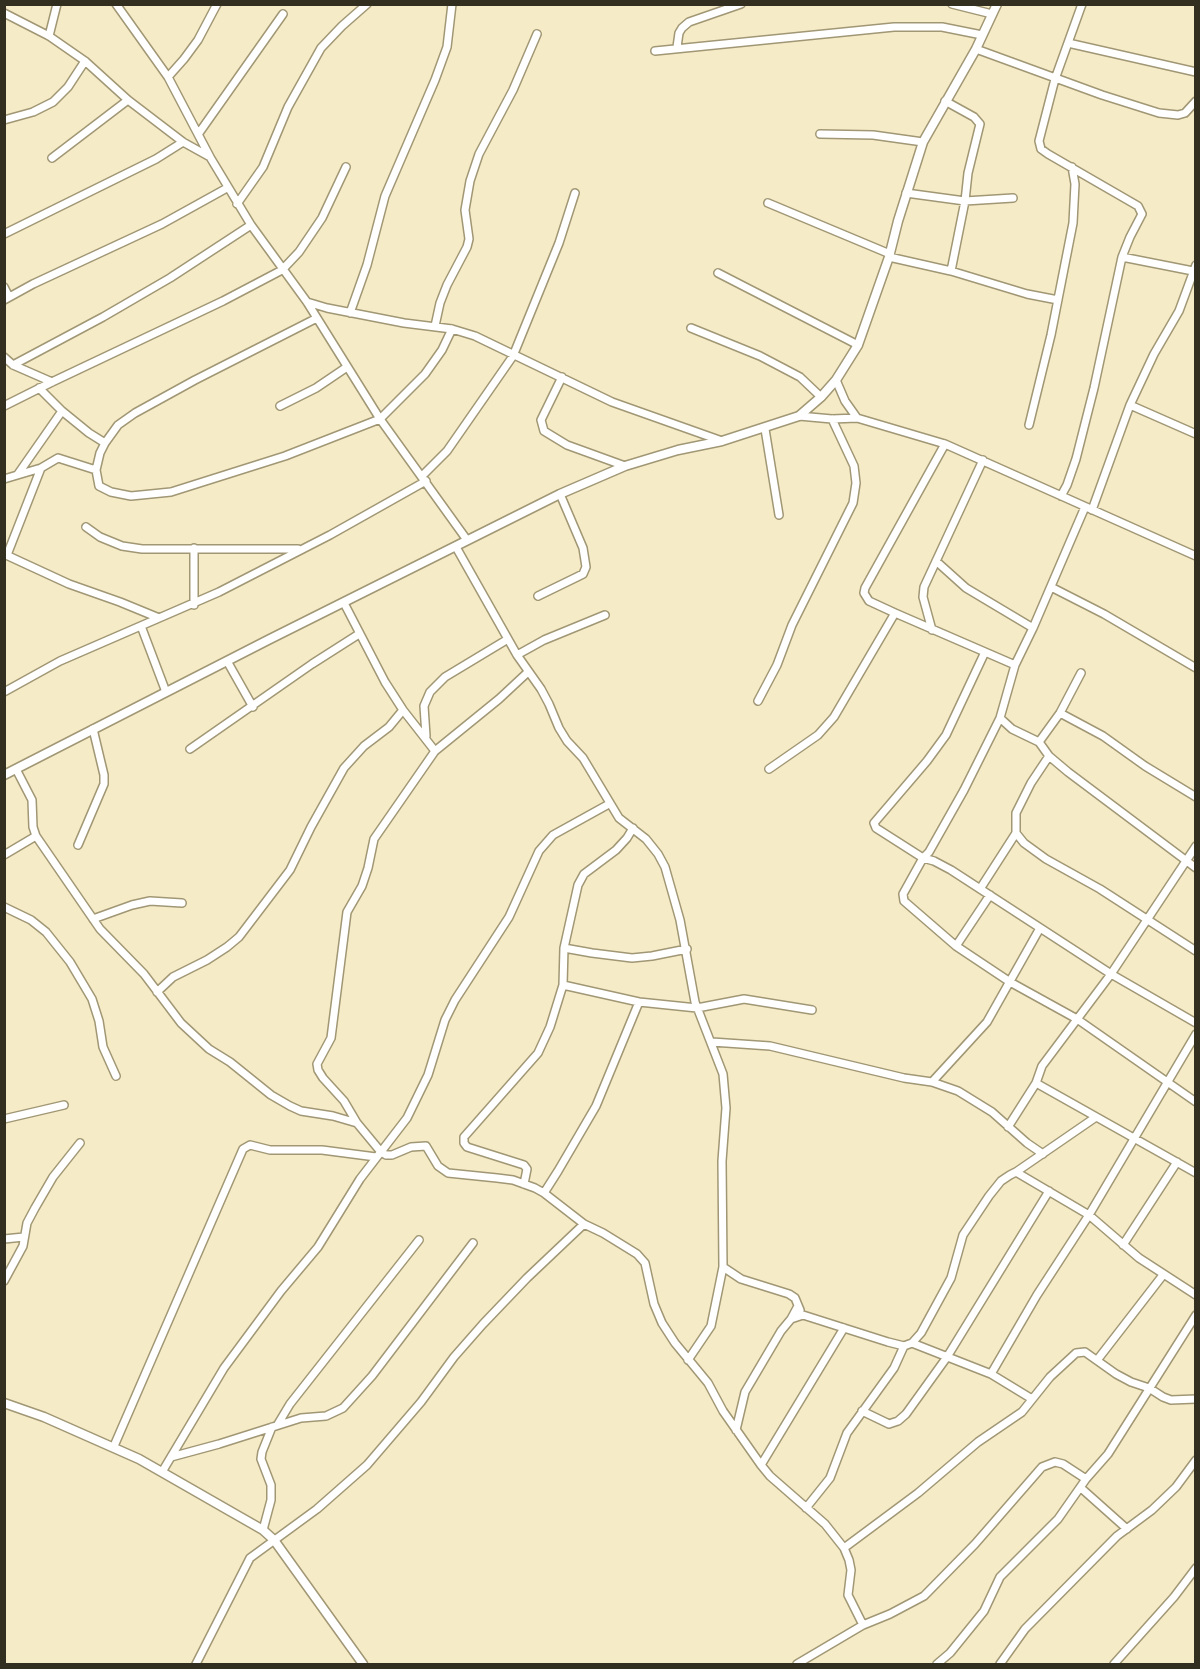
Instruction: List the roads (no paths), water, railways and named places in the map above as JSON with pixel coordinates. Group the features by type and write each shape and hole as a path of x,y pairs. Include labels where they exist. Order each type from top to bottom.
{"street":[{"path":"48,36 57,4"},
{"path":"116,4 168,77 237,204 307,302 380,419 467,540"},
{"path":"168,77 198,40 218,4"},
{"path":"237,204 263,168 288,107 321,48 367,4"},
{"path":"350,313 367,264 385,196 447,47 453,4"},
{"path":"677,47 679,33 689,22 741,4"},
{"path":"952,4 992,14"},
{"path":"4,775 560,495 625,466 678,450 765,429 799,417 836,380 858,345 889,255 923,142 976,49 996,4"},
{"path":"1061,496 1076,459 1122,257 1142,214 1138,206 1041,149 1039,141 1055,79 1082,4"},
{"path":"4,13 48,36 84,61 128,100 183,142 210,157"},
{"path":"199,133 284,14"},
{"path":"654,51 894,27 942,27 982,35"},
{"path":"435,326 447,285 469,239 465,210 474,167 513,90 537,34"},
{"path":"1068,43 1196,72"},
{"path":"976,49 1055,79 1159,113 1178,116 1185,113 1196,101"},
{"path":"4,120 33,112 53,102 68,87 84,61"},
{"path":"52,158 128,100"},
{"path":"945,101 974,117 980,124 968,173 965,201 951,271"},
{"path":"820,134 873,135 923,142"},
{"path":"4,234 156,159 183,142"},
{"path":"4,406 223,301 282,270 299,252 322,218 346,167"},
{"path":"1029,425 1051,335 1073,223 1075,184 1072,167"},
{"path":"4,287 7,299 162,224 227,188"},
{"path":"4,692 60,660 194,604 301,549 424,479 447,451 513,356 556,252 575,193"},
{"path":"906,193 965,201 1013,198"},
{"path":"768,203 889,255 1027,294 1058,300"},
{"path":"13,365 122,306 251,225"},
{"path":"1122,257 1194,268 1179,311 1154,354 1130,405 1088,508 1015,665 1000,718 948,819 903,894 904,901 957,946 1010,982 1077,1019 1196,1102"},
{"path":"718,273 858,345"},
{"path":"307,302 404,324 435,326 475,336 612,402 722,441"},
{"path":"317,318 135,413 118,425 105,443 96,470 99,486 111,492 131,496 171,492 285,456 380,419 425,374 442,350 452,329"},
{"path":"691,328 760,356 800,377 821,397"},
{"path":"4,357 13,365 52,382"},
{"path":"280,406 316,388 347,367"},
{"path":"562,377 541,420 544,431 567,445 625,466"},
{"path":"836,380 845,401 857,418"},
{"path":"39,388 62,411 105,443"},
{"path":"1130,405 1196,434"},
{"path":"18,474 62,411"},
{"path":"799,417 857,418 945,444 1196,556"},
{"path":"758,701 777,664 792,625 853,503 856,483 854,466 832,419"},
{"path":"765,429 779,515"},
{"path":"945,444 864,593 868,601 1015,665"},
{"path":"4,479 40,468 58,458 96,470"},
{"path":"932,630 923,597 924,587 982,460"},
{"path":"40,468 6,554 69,585 159,618"},
{"path":"538,596 583,574 586,567 583,548 560,495"},
{"path":"87,527 100,537 122,546 142,549 301,549"},
{"path":"456,547 517,655 549,704 567,741 583,758 619,818 633,828 658,854 665,867 687,949 697,1008 723,1074 726,1108 722,1161 723,1267 711,1326 688,1359"},
{"path":"194,548 194,604"},
{"path":"936,561 966,588 1033,628"},
{"path":"1051,587 1104,614 1196,668"},
{"path":"344,603 385,682 435,750"},
{"path":"769,769 818,735 834,717 895,613"},
{"path":"517,655 544,640 605,615"},
{"path":"141,626 166,692"},
{"path":"190,749 359,634"},
{"path":"426,736 424,706 430,692 445,677 508,639"},
{"path":"985,652 946,735 874,823 876,828 923,858 934,861 980,889 1111,974 1196,1023"},
{"path":"227,661 253,707"},
{"path":"379,1155 344,1101 323,1078 317,1064 331,1038 344,951 347,912 362,886 379,830 435,750 499,699 528,672"},
{"path":"1039,742 1060,713 1081,674"},
{"path":"157,992 173,977 207,960 239,937 290,870 344,768 404,710"},
{"path":"1060,713 1103,736 1145,766 1196,797"},
{"path":"1000,718 1012,729 1039,742 1049,756 1185,862 1196,868"},
{"path":"78,845 104,783 93,729"},
{"path":"980,889 1016,833 1016,813 1031,783 1049,756"},
{"path":"16,769 32,800 33,827 36,836 100,929 144,974 180,1023 208,1048 230,1062 271,1095 301,1111 333,1116 357,1124"},
{"path":"162,1472 224,1368 318,1247 353,1190 407,1118 428,1075 445,1020 455,1000 509,917 539,851 553,835 609,804"},
{"path":"524,1184 527,1169 524,1165 467,1147 464,1137 538,1053 550,1028 563,985 564,948 578,885 584,874 616,850 633,828"},
{"path":"1016,833 1024,843 1046,859 1100,889 1196,951"},
{"path":"4,855 36,836"},
{"path":"1008,1127 1036,1083 1042,1066 1111,974 1196,846"},
{"path":"957,946 990,896"},
{"path":"93,919 150,901 182,903"},
{"path":"4,907 31,920 46,932 70,962 92,999 99,1021 103,1047 116,1076"},
{"path":"932,1082 987,1022 1040,928"},
{"path":"564,948 632,958 652,957 687,949"},
{"path":"563,985 639,1002 697,1008 744,999 812,1010"},
{"path":"544,1193 596,1106 639,1002"},
{"path":"991,1374 1036,1295 1089,1215 1196,1034"},
{"path":"712,1042 770,1046 904,1078 932,1082 958,1090 976,1100 1042,1154"},
{"path":"1036,1083 1196,1173"},
{"path":"4,1119 64,1105"},
{"path":"806,1508 830,1478 840,1449 862,1411 894,1368 908,1344 921,1334 951,1278 963,1235 972,1219 1001,1181 1096,1117"},
{"path":"4,1281 22,1246 27,1223 53,1177 80,1143"},
{"path":"114,1446 243,1149 250,1145 270,1150 322,1150 392,1155 411,1147 426,1146 438,1166 448,1173 497,1178 524,1184 544,1193 584,1224 637,1254 645,1263 658,1314 668,1332 708,1383 760,1465 825,1524 844,1548 850,1570 848,1595 863,1626"},
{"path":"1123,1245 1177,1162"},
{"path":"1016,1172 1089,1215 1123,1245 1163,1275 1196,1295"},
{"path":"862,1411 889,1424 898,1421 906,1414 947,1357 1049,1191"},
{"path":"196,1665 250,1558 317,1509 367,1465 403,1424 468,1340 527,1278 584,1224"},
{"path":"4,1239 24,1237"},
{"path":"263,1530 271,1500 271,1485 261,1459 262,1452 275,1426 419,1240"},
{"path":"171,1457 301,1418 326,1416 343,1408 372,1376 473,1243"},
{"path":"723,1267 751,1283 789,1294 795,1298 803,1315"},
{"path":"1098,1359 1163,1275"},
{"path":"736,1430 745,1392 781,1330 791,1319 798,1306"},
{"path":"791,1319 803,1315 908,1344 991,1374 1032,1399"},
{"path":"937,1665 950,1653 984,1611 1005,1571 1058,1519 1086,1479 1108,1454 1196,1315"},
{"path":"760,1465 844,1328"},
{"path":"844,1548 918,1493 978,1442 1022,1412 1064,1363 1076,1353 1085,1352 1131,1382 1149,1388 1163,1397 1171,1400 1195,1399"},
{"path":"4,1403 114,1446 263,1530 274,1540 363,1665"},
{"path":"1000,1665 1025,1629 1094,1559 1176,1487 1196,1460"},
{"path":"796,1665 863,1626 924,1596 975,1544 1042,1467 1055,1462 1063,1464 1086,1479"},
{"path":"1081,1488 1127,1529"},
{"path":"1114,1665 1174,1597 1196,1568"}]}
